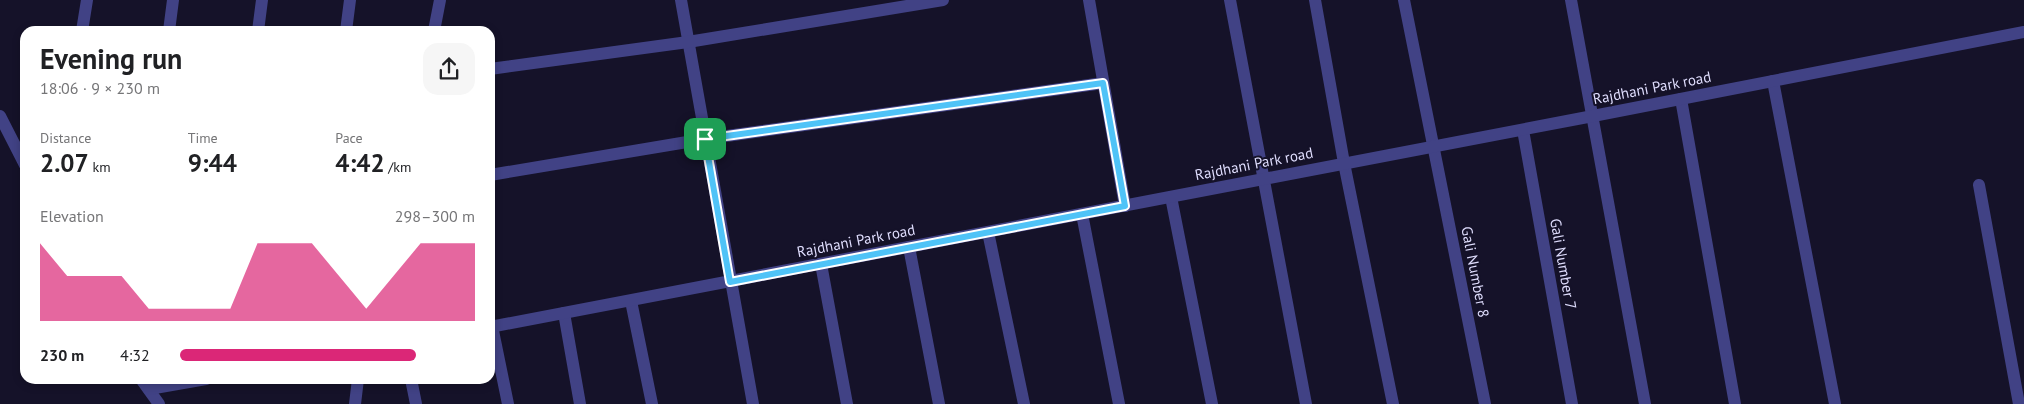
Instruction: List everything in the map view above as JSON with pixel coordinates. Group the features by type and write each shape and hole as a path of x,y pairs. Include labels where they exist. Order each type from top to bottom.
{"street":[{"path":"83,26 87,0"},
{"path":"170,26 173,0"},
{"path":"259,26 262,0"},
{"path":"347,26 350,0"},
{"path":"435,26 440,0"},
{"path":"681,0 753,404"},
{"path":"495,69 688,42 944,0"},
{"path":"1088,0 1125,206"},
{"path":"1230,0 1306,404"},
{"path":"1315,0 1344,163 1393,404"},
{"name":"Gali Number 8","path":"1404,0 1485,404"},
{"path":"1571,0 1645,404"},
{"name":"Rajdhani Park road","path":"495,325 1523,130 2024,32"},
{"path":"1773,81 1835,404"},
{"path":"495,174 705,139 1103,83"},
{"path":"1681,99 1735,404"},
{"path":"0,116 20,155"},
{"name":"Gali Number 7","path":"1523,130 1572,404"},
{"path":"1979,185 2019,404"},
{"path":"1171,197 1212,404"},
{"path":"1082,214 1119,404"},
{"path":"988,232 1024,404"},
{"path":"909,247 939,404"},
{"path":"821,264 847,404"},
{"path":"630,301 652,404"},
{"path":"564,313 580,404"},
{"path":"495,344 508,404"},
{"path":"145,384 160,404"},
{"path":"355,404 357,384"},
{"path":"412,384 416,404"}],"route":[{"path":"1103,83 1125,206 730,282 705,139 1103,83"}]}
